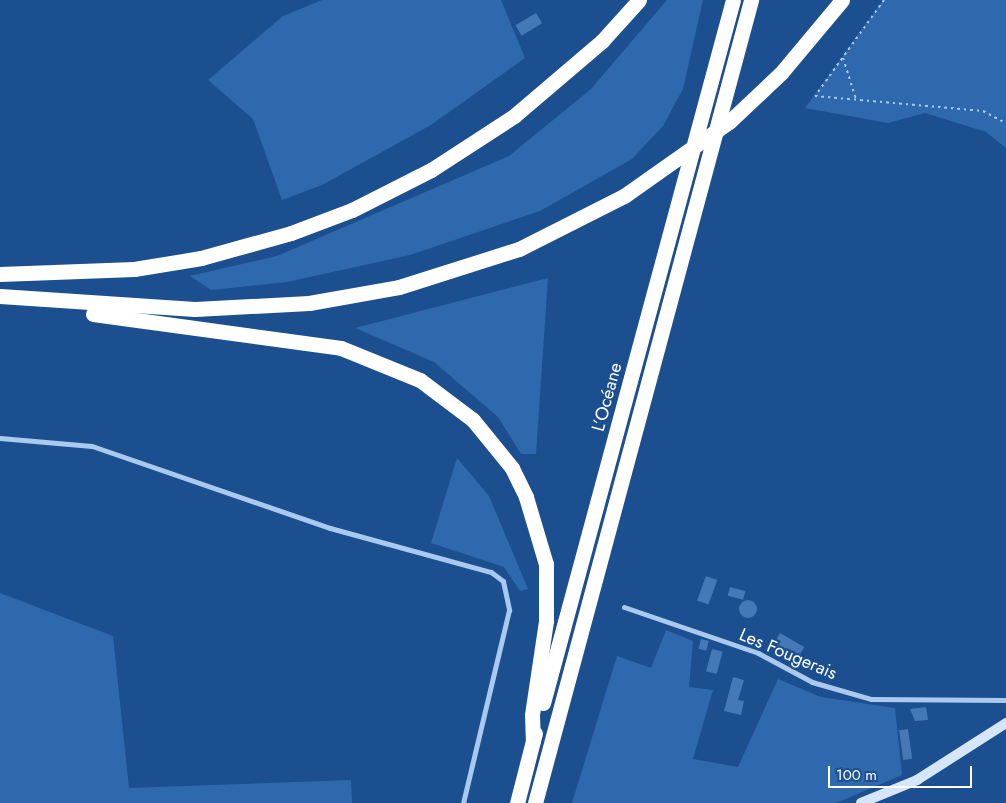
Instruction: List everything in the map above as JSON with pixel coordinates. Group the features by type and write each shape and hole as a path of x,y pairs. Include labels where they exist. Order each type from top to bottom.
{"highway":[{"path":"553,84 568,61 626,0"},
{"path":"0,274 134,269 202,258 291,233 352,210 431,170 485,137 553,84 639,0"},
{"name":"L’Océane","path":"517,803 733,0"},
{"path":"0,296 195,309 308,303 399,288 519,249 624,196 729,122 781,74 842,0"},
{"name":"L’Océane","path":"535,803 751,3"},
{"path":"0,303 341,348 385,363 446,397 473,420 512,468 537,530 548,587 542,664 532,715 533,741"}],"street":[{"path":"0,438 92,446 330,528 491,572 502,581 509,610 462,803"},
{"name":"Les Fougerais","path":"624,606 758,653 812,682 872,699 1006,700"},
{"path":"861,803 917,780 1006,723"}],"path":[{"path":"884,0 815,96 983,112 1006,123"},
{"path":"843,58 856,99"}],"shaded area":[{"path":"322,0 501,0 525,58 431,125 322,185 282,200 253,119 208,80 283,16"},
{"path":"667,0 703,0 683,89 663,126 632,159 540,211 410,255 287,282 211,290 190,276 277,256 509,156 591,89"},
{"path":"883,0 1006,0 1006,148 986,132 925,113 888,123 805,108"},
{"path":"548,278 536,454 521,454 498,417 434,362 355,328"},
{"path":"457,458 489,496 528,589 520,591 504,567 431,543"},
{"path":"0,593 113,636 129,788 351,780 352,803 0,803"},
{"path":"666,630 693,641 689,687 713,690 693,759 738,767 778,679 821,697 895,708 902,775 836,803 572,803 617,656 651,668"}],"building":[{"path":"536,13 542,23 522,36 515,25"},
{"path":"706,576 717,580 708,605 697,600"},
{"path":"730,587 745,591 743,600 728,596"},
{"path":"748,600 754,603 757,609 754,615 748,618 742,615 739,609 742,603"},
{"path":"780,633 804,647 798,658 774,644"},
{"path":"701,639 709,641 706,651 699,649"},
{"path":"712,649 723,652 717,674 706,671"},
{"path":"733,677 744,680 738,700 744,701 741,715 724,711"},
{"path":"926,707 928,720 915,721 910,709"},
{"path":"908,729 912,759 903,760 899,730"}]}
